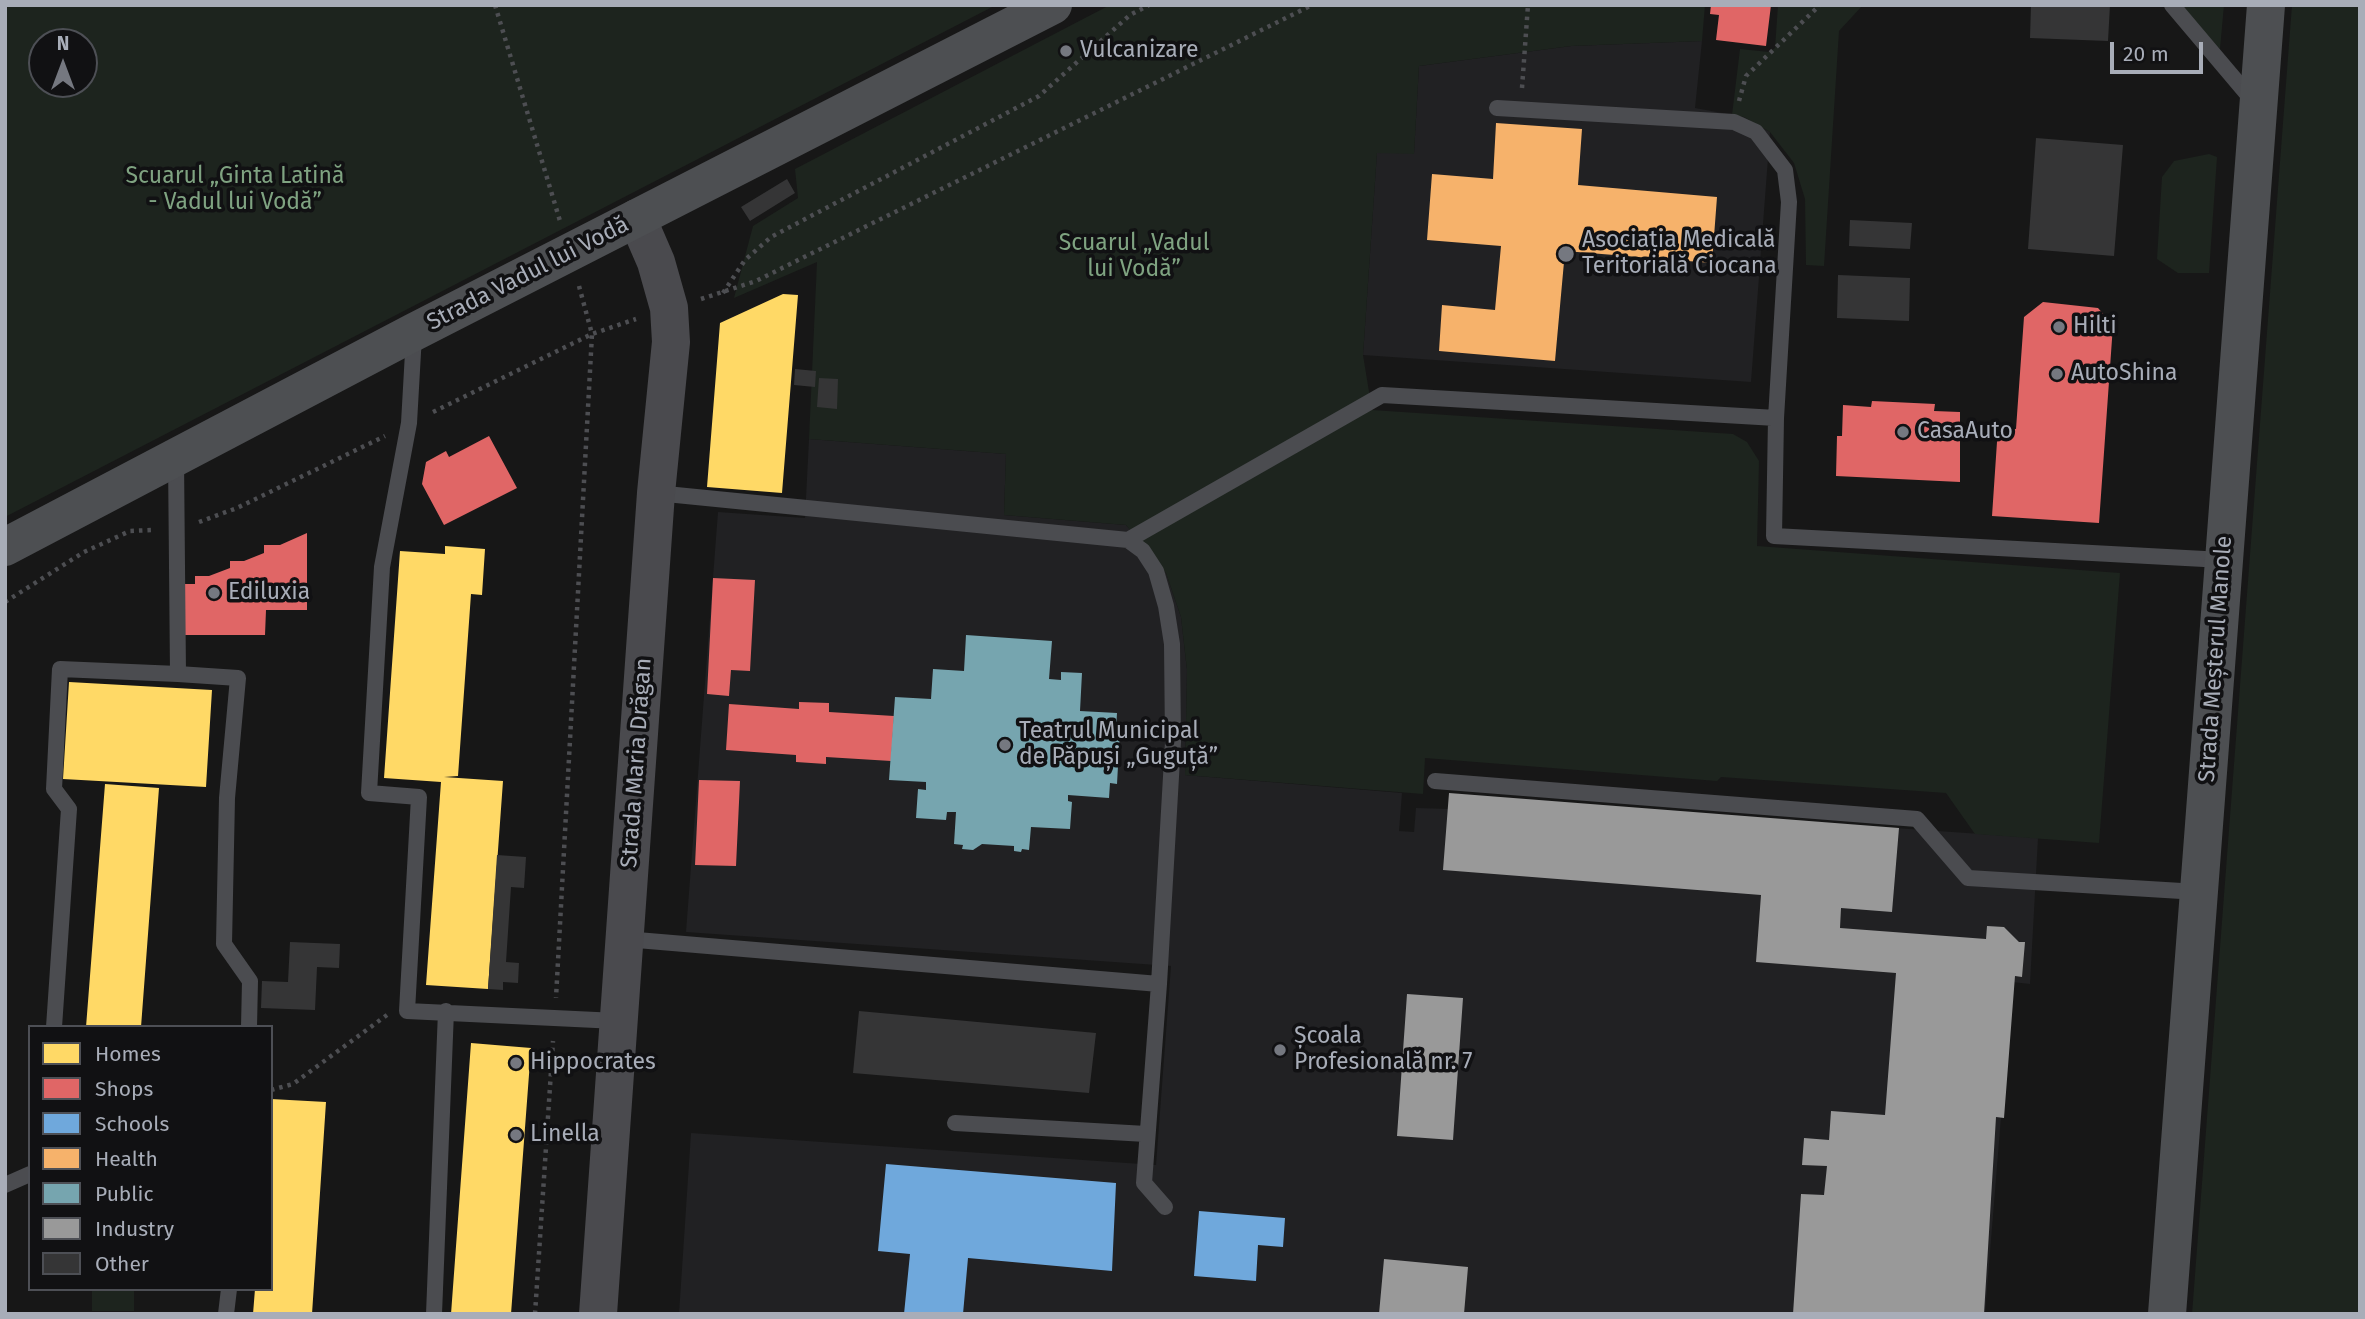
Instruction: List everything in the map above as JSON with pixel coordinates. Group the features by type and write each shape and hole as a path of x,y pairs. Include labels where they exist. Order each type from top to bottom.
{"main road":[{"name":"Strada Vadul lui Vodă","path":"5,547 414,332 1053,5"},
{"name":"Strada Meșterul Manole","path":"2167,1314 2266,5"},
{"name":"Strada Maria Drăgan","path":"598,1314 656,492 671,342 668,308 656,262 637,218"}],"lane":[{"path":"2172,5 2259,108"},
{"path":"1497,107 1734,122 1756,132 1785,170 1789,202 1776,418 1774,536 2223,560"},
{"path":"414,332 409,424 382,567 369,793 419,797 407,1011 617,1021"},
{"path":"1128,540 1382,395 1776,418"},
{"path":"176,458 179,529 178,674"},
{"path":"656,492 1128,540 1143,551 1156,571 1166,606 1172,644 1173,742 1144,1183 1165,1207"},
{"path":"54,1025 69,809 54,789 60,669 238,678 228,798 224,944 250,981 249,1025"},
{"path":"1435,781 1917,819 1968,878 2198,892"},
{"path":"625,940 1159,984"},
{"path":"434,1314 446,1011"},
{"path":"955,1123 1146,1134"},
{"path":"5,1185 28,1175"},
{"path":"226,1314 229,1291"}],"path":[{"path":"495,5 561,225"},
{"path":"723,293 744,260 771,237 1039,96 1130,15 1149,5"},
{"path":"5,602 84,552 130,531 179,529 237,508 592,334 756,281 1312,5"},
{"path":"1521,109 1528,5"},
{"path":"1734,122 1746,76 1820,5"},
{"path":"535,1314 555,1017 592,334 578,282"},
{"path":"273,1089 293,1084 345,1048 408,998"}],"shaded area":[{"name":"Asociația Medicală Teritorială Ciocana","path":"1702,41 1695,108 1744,117 1770,132 1751,382 1363,355 1377,152 1414,153 1419,66 1571,46"},
{"path":"809,439 1006,454 1004,515 1126,525 1166,573 1181,617 1187,670 1185,775 1402,793 1399,831 1414,832 1416,808 1450,809 1452,797 2038,838 2030,984 2012,982 1985,1314 679,1314 691,1133 1156,1165 1171,966 686,932 718,512 805,518"}],"green space":[{"name":"Scuarul „Ginta Latină - Vadul lui Vodă”","path":"5,5 996,5 5,517"},
{"name":"Scuarul „Vadul lui Vodă”","path":"1110,5 1705,5 1702,41 1571,46 1419,66 1414,154 1377,153 1363,355 1372,410 1733,434 1747,442 1759,461 1757,546 2120,573 2099,843 1975,834 1946,793 1721,777 1717,781 1425,758 1423,794 1185,775 1187,670 1181,617 1166,573 1126,525 1004,515 1006,454 809,439 817,262 734,298 753,226 798,198 795,169"},
{"path":"1778,5 1863,5 1839,31 1824,266 1806,265 1805,199 1794,163 1770,132 1744,117 1732,115 1740,49 1769,52 1775,48"},
{"path":"2179,5 2224,5 2220,49"},
{"path":"2292,5 2360,5 2360,1314 2192,1314"},
{"path":"2209,154 2217,157 2209,273 2178,273 2157,259 2162,177 2174,161"},
{"path":"92,1291 134,1291 134,1311 92,1311"}],"building: Homes":[{"path":"783,294 798,295 782,493 707,487 720,323"},
{"path":"445,546 485,549 482,595 471,594 458,776 444,777 503,781 488,989 426,985 441,782 384,778 400,551 445,554"},
{"path":"69,682 212,690 206,787 63,779"},
{"path":"105,784 159,788 141,1025 86,1025"},
{"path":"471,1043 531,1048 511,1314 451,1314"},
{"path":"273,1099 326,1102 312,1314 253,1314 255,1291 273,1291"}],"building: Shops":[{"path":"1711,5 1771,5 1766,46 1716,40 1719,15 1710,14"},
{"path":"2043,302 2098,308 2113,325 2099,523 1992,516 1998,427 2016,429 2024,317"},
{"path":"1872,401 1935,404 1934,411 1960,412 1960,482 1836,476 1837,436 1842,436 1843,405 1871,407"},
{"path":"489,436 517,488 444,525 422,484 426,462 446,451 449,457"},
{"path":"307,533 307,610 266,610 265,635 185,635 185,584 195,584 195,576 209,576 230,568 230,561 244,561 264,553 264,545 280,545"},
{"path":"713,578 755,580 750,671 731,670 729,696 707,694"},
{"path":"799,702 829,703 829,712 894,716 891,761 826,757 826,764 796,762 796,755 726,750 729,704 799,709"},
{"path":"699,780 740,781 736,866 695,865"}],"building: Schools":[{"path":"886,1164 1116,1183 1112,1271 968,1258 963,1314 904,1314 910,1254 878,1251"},
{"path":"1199,1211 1285,1218 1283,1247 1258,1245 1256,1281 1194,1276"}],"building: Health":[{"path":"1496,123 1582,129 1578,185 1717,197 1712,263 1565,251 1555,361 1439,351 1442,305 1495,310 1501,246 1427,240 1432,174 1493,179"}],"building: Public":[{"name":"Teatrul Municipal de Păpuși „Guguță”","path":"966,635 1052,641 1049,679 1061,680 1061,672 1082,673 1080,711 1117,713 1116,730 1120,730 1117,784 1110,783 1109,798 1068,795 1068,801 1072,802 1070,829 1031,827 1029,850 1022,849 1021,852 1014,851 1014,846 982,844 973,850 962,849 963,845 954,844 956,812 947,812 946,820 916,818 918,789 926,790 926,782 889,780 895,697 931,699 933,669 964,671"}],"building: Industry":[{"path":"1449,793 1899,828 1892,912 1841,908 1840,928 1986,939 1987,926 2004,927 2019,942 2025,942 2022,977 2015,976 2004,1118 1996,1117 1984,1314 1793,1314 1801,1194 1824,1195 1827,1166 1802,1165 1804,1138 1829,1140 1831,1111 1885,1115 1896,973 1756,962 1761,895 1443,870"},
{"path":"1407,994 1463,998 1453,1140 1397,1136"},
{"path":"1384,1259 1468,1267 1464,1314 1379,1314"}],"building: Other":[{"path":"2031,5 2110,5 2108,41 2030,38"},
{"path":"2036,138 2123,145 2114,256 2028,249"},
{"path":"787,179 795,193 750,221 741,207"},
{"path":"1850,220 1912,223 1910,249 1849,246"},
{"path":"1838,275 1910,278 1909,321 1837,318"},
{"path":"795,369 816,371 815,387 794,385"},
{"path":"819,378 838,379 837,409 817,407"},
{"path":"497,855 526,857 524,888 511,887 506,962 519,963 518,983 503,982 503,990 488,989"},
{"path":"290,942 340,944 339,968 317,967 315,1010 261,1008 262,981 288,982"},
{"path":"859,1011 1096,1033 1089,1093 853,1073"}],"place":[{"name":"Vulcanizare","path":"1066,51"},
{"name":"Asociația Medicală Teritorială Ciocana","path":"1566,254"},
{"name":"Hilti","path":"2059,327"},
{"name":"AutoShina","path":"2057,374"},
{"name":"CasaAuto","path":"1903,432"},
{"name":"Ediluxia","path":"214,593"},
{"name":"Teatrul Municipal de Păpuși „Guguță”","path":"1005,745"},
{"name":"Școala Profesională nr. 7","path":"1280,1050"},
{"name":"Hippocrates","path":"516,1063"},
{"name":"Linella","path":"516,1135"}]}
